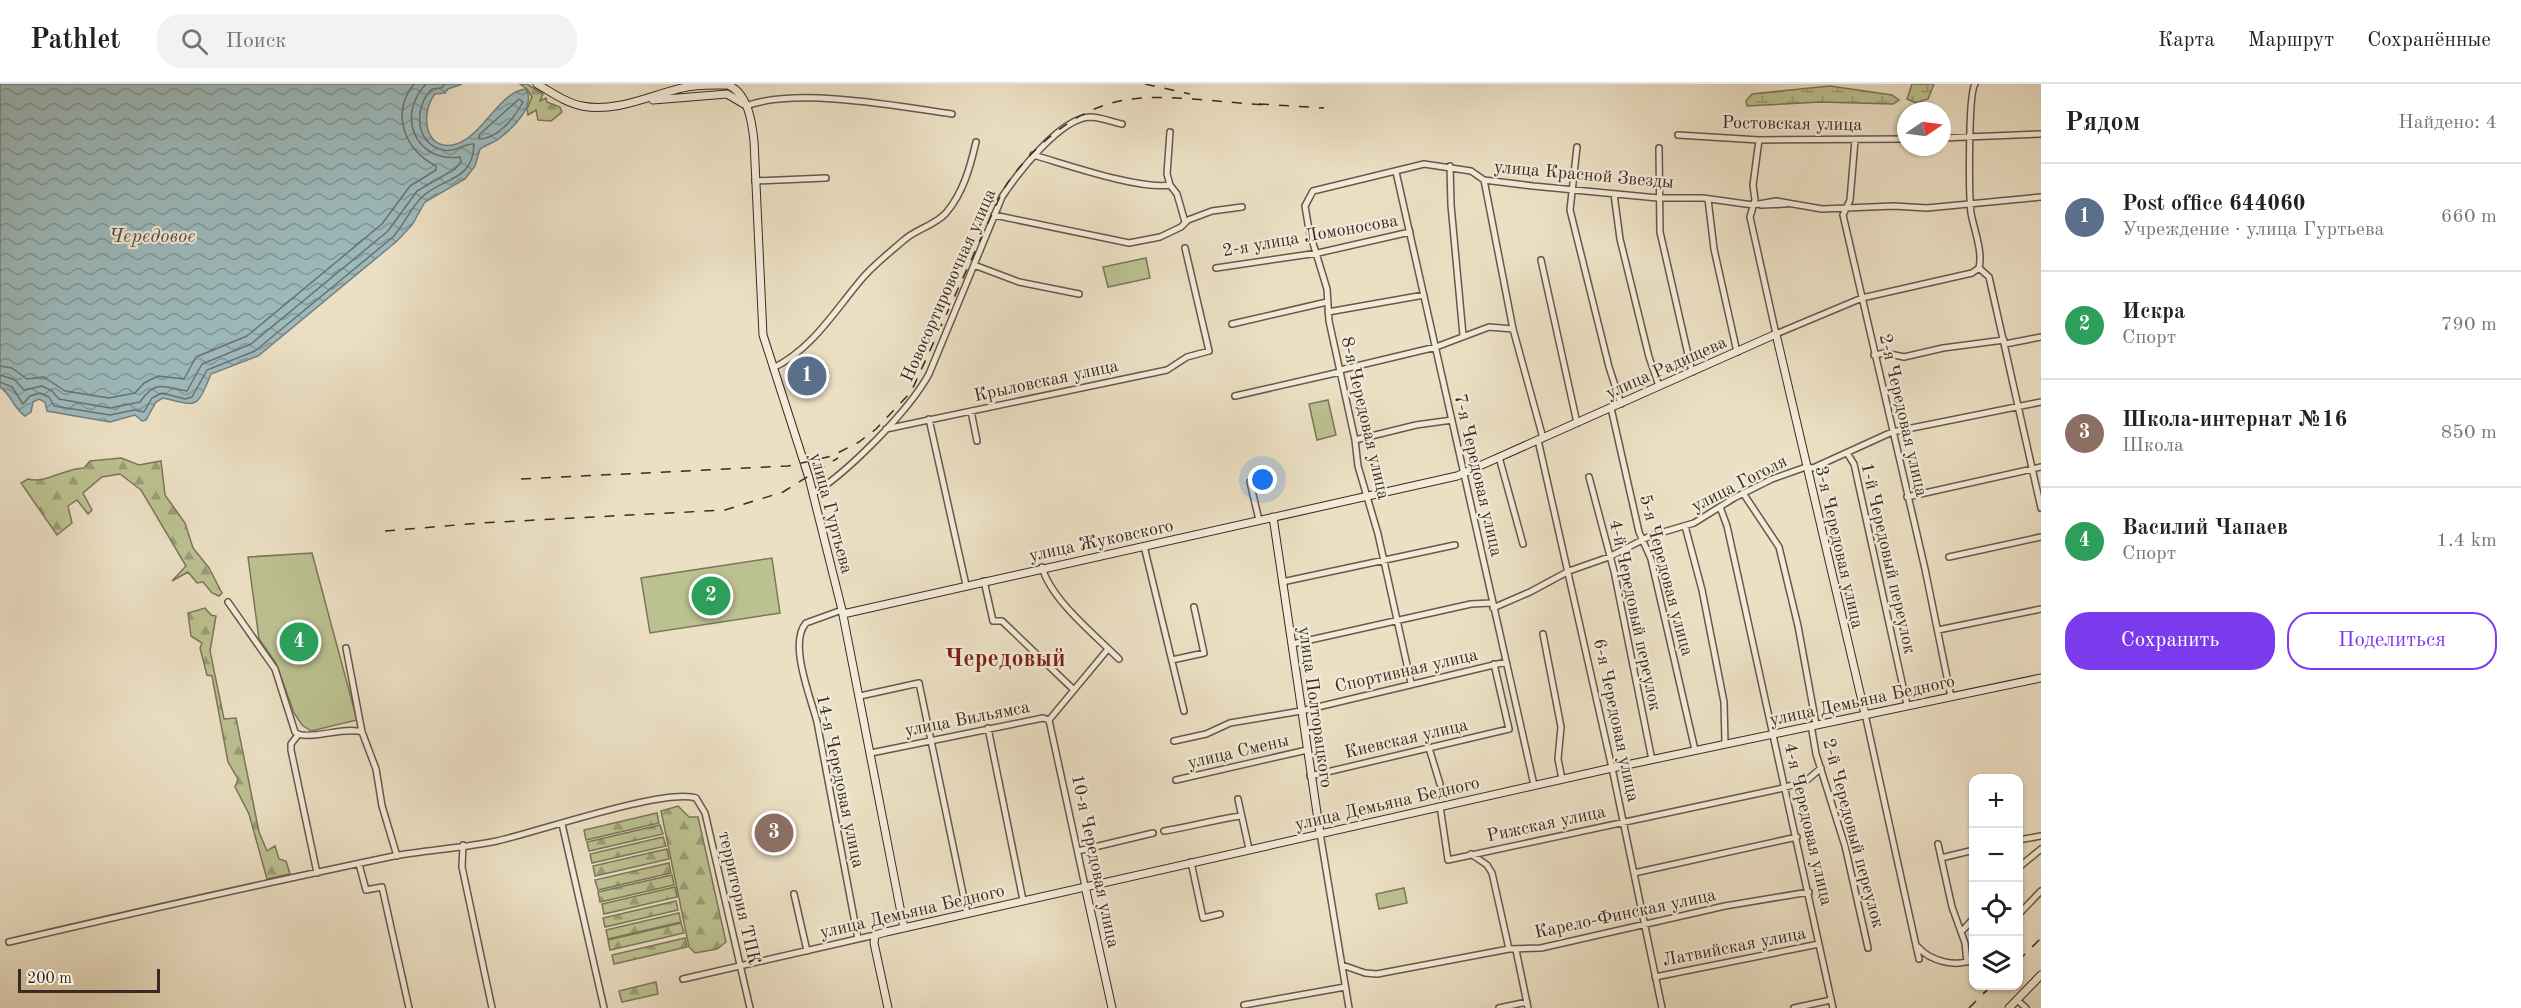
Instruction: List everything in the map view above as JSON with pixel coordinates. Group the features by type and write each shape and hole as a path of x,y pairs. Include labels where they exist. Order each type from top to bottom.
{"main road":[{"path":"537,84 583,107 632,102 686,87 728,85 737,90 746,106"},
{"name":"улица Гуртьева","path":"746,106 752,124 761,320 773,368 813,494 843,612 904,928"},
{"name":"улица Радищева","path":"1367,498 1463,473 1776,334"},
{"name":"3-я Чередовая улица","path":"1776,334 1865,714"},
{"name":"улица Жуковского","path":"843,612 1367,498"},
{"name":"улица Полторацкого","path":"1274,517 1320,833"},
{"name":"улица Демьяна Бедного","path":"875,935 1534,785 2041,678"},
{"name":"10-я Чередовая улица","path":"1085,886 1112,1008"},
{"path":"875,935 876,959 888,1008"},
{"path":"2009,1008 2041,975"}],"street":[{"path":"1975,84 1970,114 1971,203 1980,258 1979,268 1989,277 2041,508"},
{"path":"746,106 758,102 827,99 952,114"},
{"name":"Новосортировочная улица","path":"813,494 829,484 884,429 911,401 929,374 994,215 1018,171 1033,155 1065,129 1087,117 1122,124"},
{"path":"1170,132 1167,174 1170,185 1177,194 1185,222"},
{"path":"1951,138 2041,134"},
{"name":"Ростовская улица","path":"1678,135 1759,140 1897,139"},
{"name":"3-я Чередовая улица","path":"1759,140 1755,205 1750,217 1776,334"},
{"name":"2-я Чередовая улица","path":"1855,140 1850,200 1844,208 1843,215 1938,630 1951,697"},
{"path":"773,368 796,354 825,324 861,279 905,239 937,222 947,212 966,180 976,142"},
{"path":"1577,147 1570,210 1609,367 1621,404"},
{"path":"1659,148 1660,232 1692,372"},
{"path":"1033,155 1108,176 1156,186 1170,185"},
{"name":"улица Красной Звезды","path":"1309,195 1319,189 1424,164 1450,166 1477,173 1484,180 1658,198 1755,205 1772,201 1822,209 1894,206 1926,208 2041,197"},
{"path":"1450,166 1451,205 1464,335"},
{"name":"7-я Чередовая улица","path":"1396,172 1534,785"},
{"path":"755,181 826,178"},
{"name":"6-я Чередовая улица","path":"1484,180 1512,329 1540,439 1662,1008"},
{"path":"1614,194 1620,239 1649,357 1659,386"},
{"name":"8-я Чередовая улица","path":"1309,195 1305,206 1309,230 1318,253 1355,440 1358,466 1398,621 1411,683"},
{"path":"1708,200 1714,249 1737,352"},
{"path":"994,215 1129,243 1160,237 1185,222 1212,211 1242,207"},
{"name":"2-я улица Ломоносова","path":"1216,268 1318,253 1410,232"},
{"name":"Крыловская улица","path":"884,429 1167,370 1187,357 1209,351 1185,248"},
{"path":"1541,260 1577,423"},
{"path":"974,265 1019,282 1080,294"},
{"name":"улица Радищева","path":"1776,334 1862,298 1971,273 1979,268"},
{"path":"1328,312 1424,295"},
{"path":"1232,324 1327,302"},
{"path":"1234,396 1436,347 1489,327 1512,329"},
{"path":"1874,355 1886,353 1904,357 1942,348 2041,337"},
{"name":"улица Гоголя","path":"1292,644 1472,604 1492,605 1530,592 1569,571 1610,557 1650,536 1685,526 1743,494 1806,467 1813,468 1892,432 2041,402"},
{"name":"5-я Чередовая улица","path":"1611,408 1642,542 1651,559 1695,750"},
{"path":"971,411 977,441"},
{"path":"929,419 966,585"},
{"path":"1355,440 1416,425 1452,420"},
{"name":"1-й Чередовый переулок","path":"1847,453 1854,464 1907,705"},
{"path":"1499,458 1523,544"},
{"path":"1906,496 2041,467"},
{"name":"4-й Чередовый переулок","path":"1590,477 1610,557 1652,759"},
{"path":"1250,482 1259,520"},
{"name":"2-й Чередовый переулок","path":"1743,494 1779,547 1798,626 1821,768 1845,846 1868,948"},
{"name":"4-я Чередовая улица","path":"1720,507 1727,526 1774,733 1833,1008"},
{"path":"1685,526 1702,590 1724,702 1725,743"},
{"path":"1949,557 2041,537"},
{"path":"1282,582 1455,545"},
{"path":"1144,546 1184,711"},
{"path":"1042,567 1045,578 1055,594 1119,659"},
{"path":"984,581 993,621 1002,621 1074,690"},
{"path":"228,602 275,669 293,728 298,735"},
{"path":"1172,660 1204,652 1194,608"},
{"path":"1938,630 2041,609"},
{"name":"улица Жуковского","path":"800,630 813,619 843,612"},
{"name":"14-я Чередовая улица","path":"800,630 798,637 808,693 817,723 858,939"},
{"path":"1543,634 1560,727 1558,759 1562,779"},
{"path":"346,648 362,732 376,769 382,806 397,856"},
{"name":"улица Вильямса","path":"871,753 988,728 1043,718 1049,720 1108,649"},
{"name":"Спортивная улица","path":"1174,741 1206,734 1230,723 1301,711 1506,662"},
{"name":"Киевская улица","path":"1310,776 1509,729 1494,664"},
{"path":"860,696 919,682 967,913"},
{"name":"3-я Чередовая улица","path":"1865,714 1919,959"},
{"name":"10-я Чередовая улица","path":"1049,720 1085,886"},
{"path":"988,728 1023,900"},
{"path":"317,873 291,744 298,735 345,729 362,732"},
{"path":"1429,747 1440,784"},
{"name":"улица Смены","path":"1176,780 1307,750"},
{"name":"Рижская улица","path":"1440,806 1448,860 1806,781 1821,768"},
{"name":"территория ТПК","path":"562,824 660,800 681,796 696,798 705,813 750,1008"},
{"path":"1238,799 1249,849"},
{"path":"1164,831 1217,821 1228,816 1241,816"},
{"path":"9,942 359,864 463,845 493,842 562,824 604,1008"},
{"name":"улица Полторацкого","path":"1320,833 1349,1008"},
{"path":"1078,851 1153,834"},
{"path":"2023,839 2041,836"},
{"path":"1634,873 1797,837"},
{"path":"1915,943 1920,950 1932,957 1958,963 1967,962 1967,951 1938,844"},
{"path":"463,845 462,867 492,1008"},
{"path":"2023,865 2041,849"},
{"path":"1941,858 1969,851"},
{"path":"1471,854 1486,865 1492,873 1528,1005 1499,1008"},
{"path":"1191,862 1203,918 1220,914"},
{"path":"359,864 366,890 382,887 409,1008"},
{"path":"2023,911 2041,891"},
{"name":"Карело-Финская улица","path":"1342,964 1365,973 1377,974 1513,949 1541,948 1644,924 1809,892"},
{"path":"795,894 807,951"},
{"path":"1961,932 1969,923"},
{"name":"улица Демьяна Бедного","path":"683,979 875,935"},
{"name":"Латвийская улица","path":"1655,977 1819,944"},
{"path":"1244,1005 1346,987"},
{"path":"1794,1008 1831,1000"},
{"path":"2017,1000 2026,1008"}],"green space":[{"path":"520,84 527,84 543,94 540,101 546,98 547,102 560,107 562,112 551,121 538,120 536,110 528,115 527,109 532,97"},
{"path":"1912,84 1934,84 1928,99 1914,102 1907,99"},
{"path":"1830,86 1892,95 1899,100 1893,104 1821,102 1747,106 1746,101 1752,94"},
{"path":"1146,258 1150,278 1108,287 1103,267"},
{"path":"1328,400 1336,435 1317,440 1309,404"},
{"path":"121,458 139,465 161,461 165,495 185,523 193,548 209,568 222,593 219,596 212,593 203,582 197,583 188,572 172,581 186,566 141,490 120,474 102,477 83,493 92,510 88,514 77,500 68,506 72,523 57,535 21,483 28,479 49,478 70,470 84,468 90,461"},
{"path":"312,553 357,720 311,731 302,725 294,713 276,663 259,639 248,557"},
{"path":"772,558 780,613 650,633 641,578"},
{"path":"205,608 211,615 216,616 210,651 224,719 236,718 259,832 267,851 275,846 279,859 286,861 290,874 267,879 249,814 235,787 238,779 228,762 212,676 207,675 200,648 202,643 191,636 188,613"},
{"path":"678,806 689,817 698,817 726,942 717,949 695,953 689,947 661,811"},
{"path":"657,813 659,823 586,840 584,830"},
{"path":"660,825 663,834 589,851 587,842"},
{"path":"663,837 666,846 592,863 590,854"},
{"path":"667,849 669,859 595,876 593,866"},
{"path":"669,863 671,873 598,890 595,880"},
{"path":"672,875 674,885 600,902 598,892"},
{"path":"675,887 677,897 604,914 602,904"},
{"path":"1404,888 1407,903 1379,909 1376,894"},
{"path":"676,901 678,910 605,927 603,918"},
{"path":"679,913 681,922 608,939 606,930"},
{"path":"681,923 684,933 610,950 608,940"},
{"path":"685,938 687,947 614,964 612,955"},
{"path":"656,982 658,994 622,1002 619,991"}],"water":[{"name":"Чередовое","path":"0,84 462,84 448,89 445,93 435,94 428,110 430,136 443,145 453,145 463,141 481,126 498,106 516,92 526,89 528,102 526,109 512,128 499,139 480,149 475,166 465,179 425,202 412,225 397,241 258,356 211,374 202,394 194,402 183,403 163,398 156,402 146,420 142,421 135,415 110,422 47,411 45,402 39,399 33,402 31,412 25,416 0,387"}],"railway":[{"path":"1145,84 1190,94"},
{"path":"521,479 788,466 832,456 859,442 876,429 911,392 1003,190 1026,160 1055,133 1088,112 1106,104 1125,100 1176,98 1266,105"},
{"path":"1259,104 1324,108"},
{"path":"385,531 480,523 725,510 783,492 838,458"},
{"path":"2023,956 2041,938"},
{"path":"1969,1008 1987,990"}],"place":[{"name":"Post office 644060","path":"807,376"},
{"name":"Искра","path":"711,596"},
{"name":"Василий Чапаев","path":"299,642"},
{"name":"Школа-интернат №16","path":"774,833"}],"district":[{"name":"Чередовый","path":"1005,658"}]}
